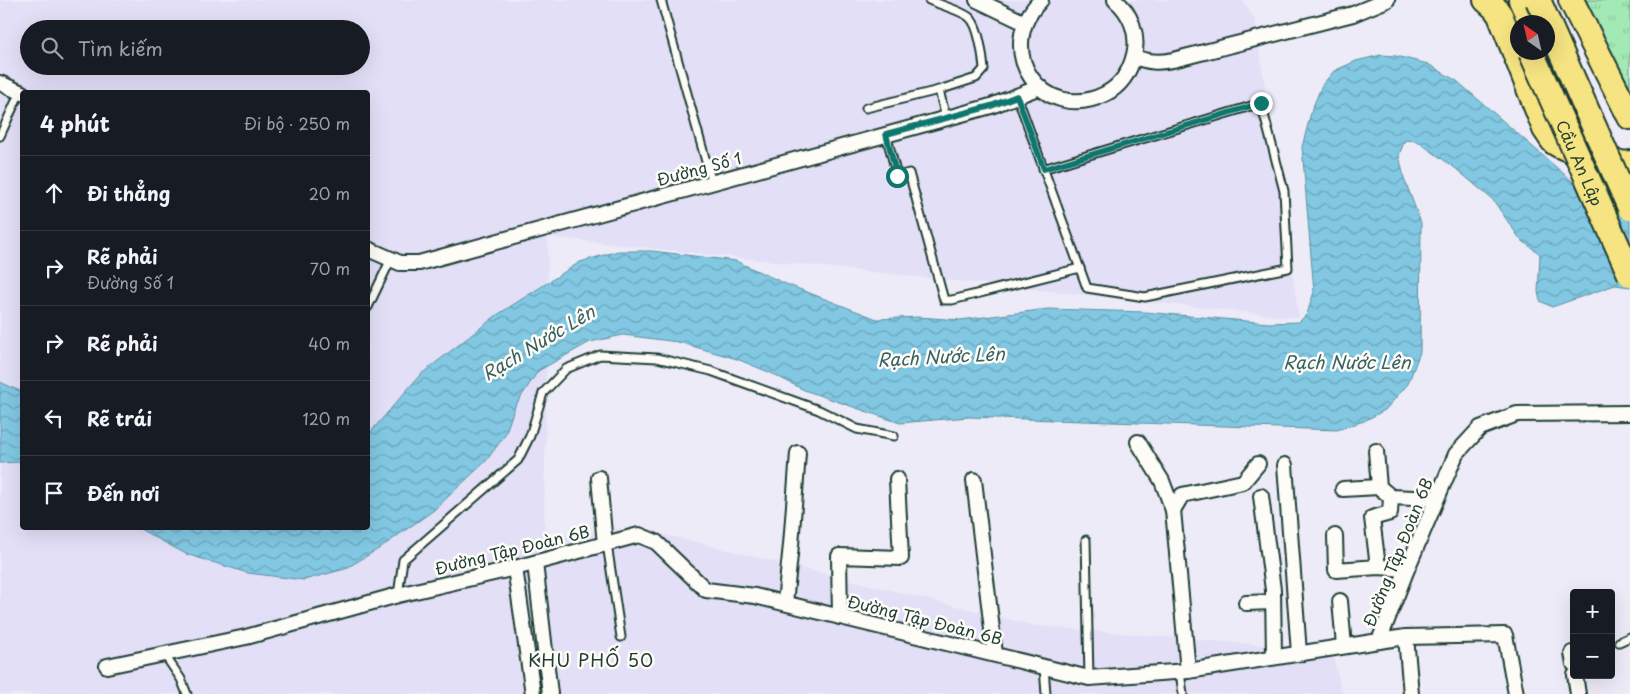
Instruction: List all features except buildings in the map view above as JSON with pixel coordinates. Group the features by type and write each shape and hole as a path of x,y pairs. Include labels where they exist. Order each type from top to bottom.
{"highway":[{"path":"1486,0 1496,8 1500,15 1545,129 1555,142 1600,159 1624,164 1630,163"},
{"path":"1507,0 1514,15"},
{"path":"1521,0 1528,15"},
{"name":"Cầu An Lập","path":"1538,0 1630,208"},
{"path":"1554,0 1630,170"},
{"path":"1570,0 1630,117"},
{"name":"Cầu An Lập","path":"1535,60 1630,274"},
{"name":"Cầu An Lập","path":"1549,60 1630,241"}],"street":[{"path":"977,0 1025,23"},
{"path":"1041,0 1033,8 1025,23 1020,43 1022,55 1028,73 1040,87 1061,99 1074,101 1086,101 1110,92 1127,74 1134,57 1136,38 1128,15 1116,0"},
{"path":"1134,57 1157,63 1173,60 1344,16 1387,0"},
{"path":"0,83 20,93"},
{"name":"Đường Số 1","path":"370,250 400,263 419,263 991,106 1040,87"},
{"name":"Đường Tập Đoàn 6B","path":"107,666 246,638 398,595 515,568 639,535 656,542 706,590 755,596 1089,678 1184,672 1379,641 1407,569 1456,454 1480,428 1517,414 1630,413"},
{"path":"1138,442 1162,480 1173,510 1184,672"},
{"path":"1376,451 1379,487"},
{"path":"785,603 792,544 798,452"},
{"path":"1173,510 1182,495 1243,482 1258,464"},
{"path":"1285,466 1299,653"},
{"path":"599,478 606,544"},
{"path":"840,616 839,556 901,558 897,479"},
{"path":"974,480 995,654"},
{"path":"1343,489 1379,487 1391,497 1436,499"},
{"path":"1262,496 1273,602 1274,657"},
{"path":"1378,568 1372,518 1390,512 1391,497"},
{"path":"1335,536 1336,570 1407,569"},
{"path":"535,563 550,694"},
{"path":"515,568 533,694"},
{"path":"1340,601 1344,646"},
{"path":"1246,604 1273,602"},
{"path":"1379,641 1406,638 1505,635 1516,694"},
{"path":"1406,638 1411,694"},
{"path":"1576,679 1578,694"}],"lane":[{"path":"661,0 712,182"},
{"path":"866,108 939,90 976,78 984,69 983,56 974,25 969,17 929,0"},
{"path":"939,90 946,118"},
{"path":"0,136 20,95"},
{"path":"1017,96 1087,288 1145,297 1288,268 1284,191 1261,103 1044,169"},
{"path":"886,134 897,176 909,173 944,300 952,300 1080,268"},
{"path":"370,303 392,259"},
{"path":"398,595 403,560 518,460 530,436 543,393 566,369 600,355 657,358 712,371 819,410 857,429 894,436"},
{"path":"1086,540 1089,678"},
{"path":"606,544 621,637"},
{"path":"1619,642 1630,637"},
{"path":"164,654 181,679 187,694"},
{"path":"1044,666 1046,694"},
{"path":"1183,694 1184,672"}],"shaded area":[{"path":"0,0 1242,0 1255,20 1299,318 548,237 544,538 634,527 1036,626 1332,651 1342,694 0,694"}],"green space":[{"path":"1577,0 1630,0 1630,108"}],"water":[{"name":"Rạch Nước Lên","path":"1381,55 1396,56 1428,64 1457,81 1579,187 1630,211 1630,287 1615,285 1552,307 1540,301 1538,292 1540,254 1520,239 1493,200 1455,168 1417,141 1405,140 1399,155 1404,178 1421,223 1420,352 1408,384 1385,410 1364,421 1337,430 969,417 900,423 804,390 771,373 737,359 678,342 623,335 590,342 538,371 515,406 505,435 486,461 434,510 380,548 345,569 304,580 248,573 186,554 142,530 370,530 370,433 420,375 497,315 580,262 618,251 652,251 736,261 786,284 877,319 919,317 960,320 1048,309 1144,312 1269,323 1299,322 1307,314 1314,292 1302,147 1312,109 1322,85 1334,71 1356,61"},
{"path":"0,382 20,391 20,463 0,463"}],"district":[{"name":"KHU PHỐ 50","path":"591,659"}],"route":[{"path":"897,176 886,134 991,106 1017,96 1044,169 1261,103"}]}
